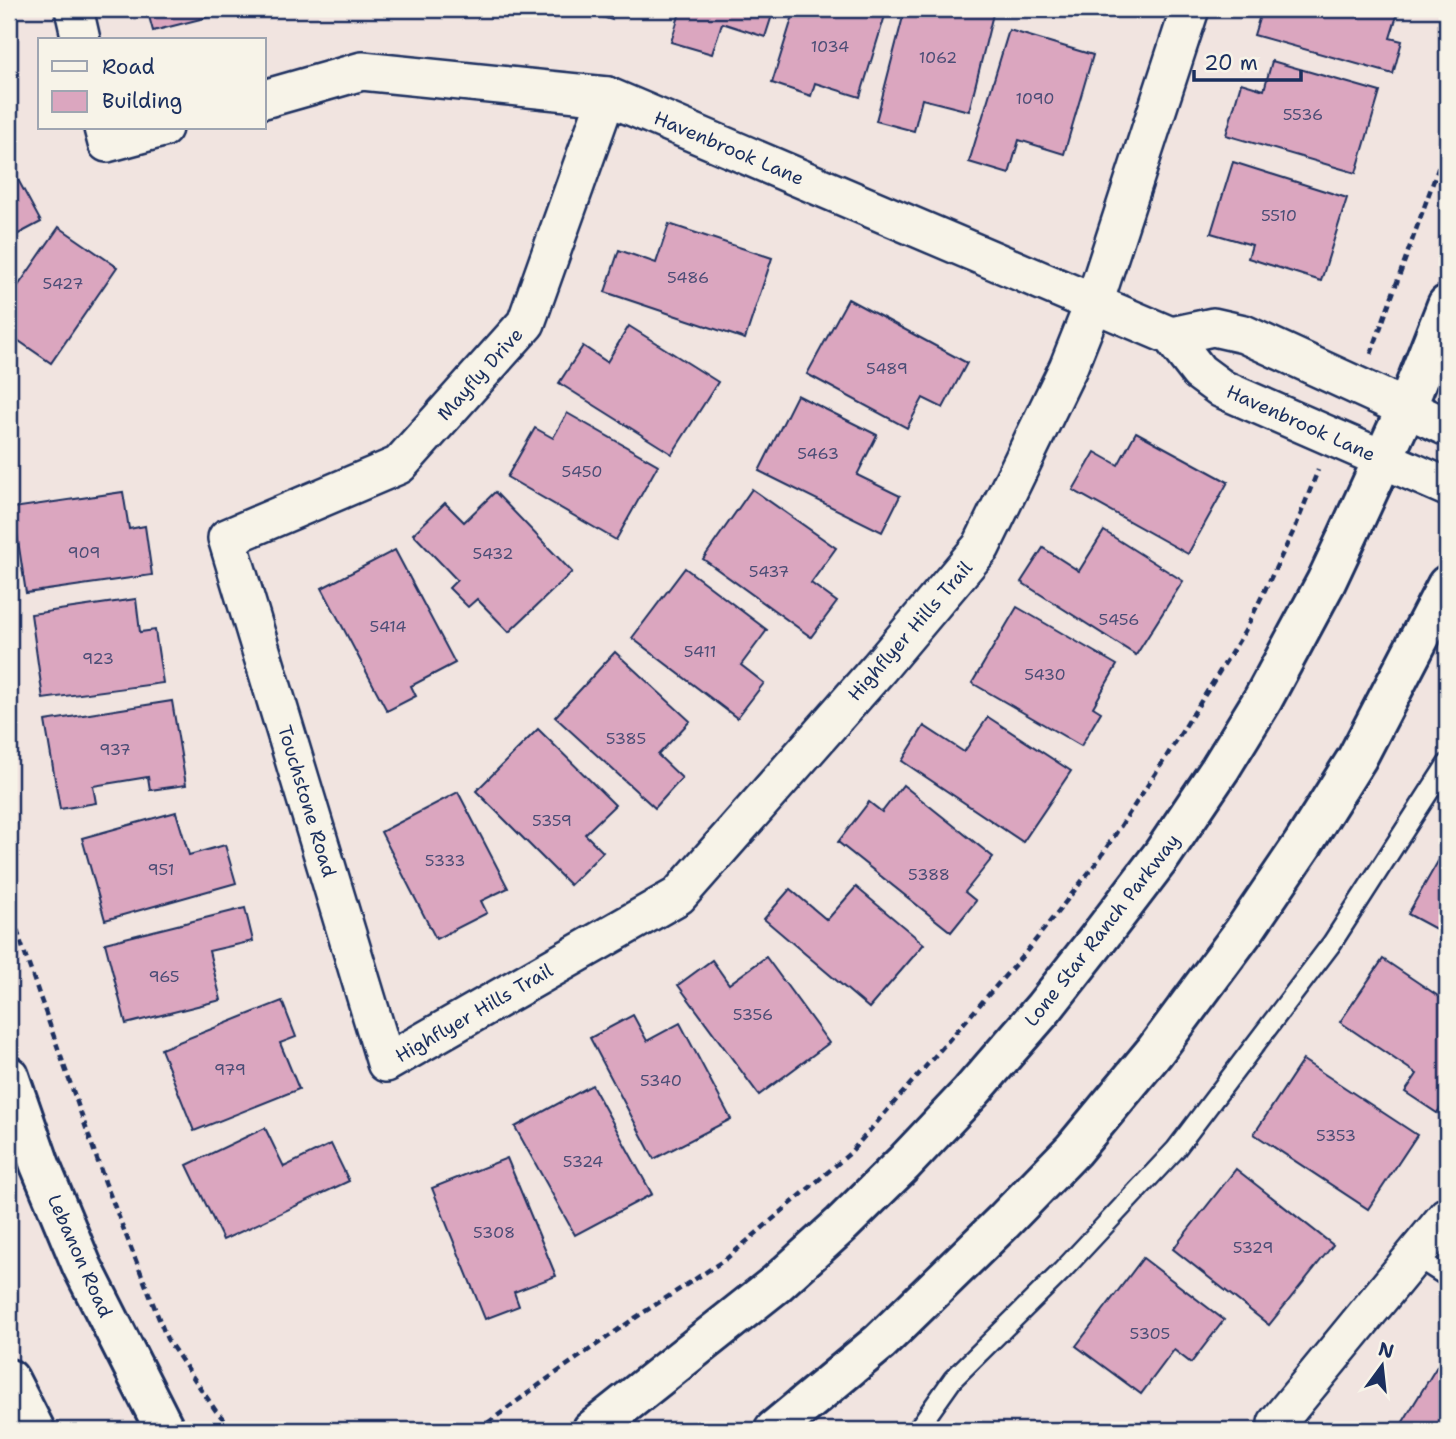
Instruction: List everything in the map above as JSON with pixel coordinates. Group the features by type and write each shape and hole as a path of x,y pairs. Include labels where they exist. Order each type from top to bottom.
{"main road":[{"name":"Lone Star Ranch Parkway","path":"592,1430 776,1284 904,1163 971,1092 1043,1009 1162,855 1263,699 1326,582 1406,409 1447,305"},
{"path":"774,1430 880,1342 1003,1222 1073,1150 1155,1051 1244,931 1357,758 1447,585"},
{"name":"Lebanon Road","path":"9,1076 40,1165 82,1266 165,1430"},
{"path":"9,1379 35,1430"}],"street":[{"path":"74,9 81,38"},
{"name":"Highflyer Hills Trail","path":"386,1063 678,896 879,668 981,547 1068,368 1094,303 1190,9"},
{"name":"Havenbrook Lane","path":"266,98 362,71 607,96 1171,336 1199,372 1222,389 1447,488"},
{"name":"Mayfly Drive","path":"227,538 400,465 526,323 607,96"},
{"path":"105,136 148,130"},
{"path":"1171,336 1213,327 1244,334 1447,427"},
{"name":"Touchstone Road","path":"227,538 386,1063"},
{"path":"1281,1427 1447,1216"}],"lane":[{"path":"917,1430 953,1379 1062,1271 1176,1149 1332,943 1447,764"},
{"path":"1415,1256 1447,1277"}],"path":[{"path":"1359,387 1447,144"},
{"path":"478,1430 615,1332 726,1259 849,1154 1026,952 1097,862 1245,631 1296,526 1331,437"},
{"path":"9,895 20,940 106,1182 167,1339 216,1411 234,1430"}],"building":[{"path":"147,9 240,9 153,31"},
{"path":"576,9 615,9 612,20"},
{"path":"681,9 774,9 765,37 722,23 712,54 671,42"},
{"path":"795,9 887,9 860,97 815,83 811,96 772,83"},
{"path":"905,9 977,9 993,14 969,111 922,99 914,131 876,121"},
{"path":"1262,9 1399,9 1390,38 1402,41 1393,74 1254,35"},
{"path":"1009,30 1093,55 1064,154 1019,140 1009,174 969,162"},
{"path":"1272,61 1380,92 1356,173 1226,135 1241,83 1264,90"},
{"path":"1233,162 1347,198 1321,281 1248,258 1252,245 1211,233"},
{"path":"9,163 41,222 9,239"},
{"path":"669,224 772,258 745,339 605,292 619,250 656,263"},
{"path":"59,227 117,267 51,363 13,337 9,344 9,299"},
{"path":"848,299 967,363 943,408 923,398 907,428 807,374"},
{"path":"629,326 718,382 672,454 559,383 583,346 607,362"},
{"path":"797,395 877,435 857,475 900,496 882,532 759,471"},
{"path":"567,413 658,465 616,540 507,477 535,428 553,438"},
{"path":"1136,432 1228,482 1188,554 1073,490 1095,452 1118,465"},
{"path":"752,489 836,548 811,583 837,602 811,637 703,559"},
{"path":"123,492 129,529 145,526 152,575 26,593 13,508"},
{"path":"495,492 572,572 509,632 477,599 468,607 449,588 457,580 413,534 445,503 464,522"},
{"path":"1104,531 1183,581 1136,655 1021,582 1043,548 1079,571"},
{"path":"395,550 455,663 411,686 416,696 387,711 322,588"},
{"path":"685,568 767,630 741,665 764,683 737,718 632,638"},
{"path":"136,599 140,632 155,630 163,683 43,699 31,614"},
{"path":"1017,607 1117,665 1093,707 1101,712 1081,746 972,683"},
{"path":"615,652 690,721 658,755 682,778 655,808 555,717"},
{"path":"172,701 186,785 150,790 148,777 93,786 96,803 60,809 45,721"},
{"path":"988,717 1071,771 1023,842 902,761 924,726 964,752"},
{"path":"538,729 615,805 585,834 603,852 570,885 476,791"},
{"path":"903,785 993,857 965,892 976,901 951,932 838,842 869,802 882,812"},
{"path":"458,792 508,888 481,901 487,913 436,939 381,832"},
{"path":"176,812 189,855 225,845 236,883 105,920 82,838"},
{"path":"1441,856 1447,859 1447,935 1408,914"},
{"path":"856,887 924,944 869,1008 764,919 790,889 827,920"},
{"path":"245,908 253,941 209,951 221,1000 126,1024 105,943"},
{"path":"766,957 829,1043 759,1095 678,985 712,960 729,984"},
{"path":"1383,959 1447,1002 1447,1098 1437,1113 1405,1092 1417,1074 1340,1022"},
{"path":"282,1001 296,1037 280,1043 299,1089 194,1131 161,1049"},
{"path":"633,1015 647,1041 680,1023 731,1119 654,1159 590,1038"},
{"path":"1303,1060 1417,1135 1368,1209 1254,1134"},
{"path":"592,1085 652,1194 575,1235 515,1127"},
{"path":"265,1128 284,1167 331,1144 349,1181 223,1240 187,1165"},
{"path":"507,1158 556,1276 514,1292 519,1306 485,1319 432,1188"},
{"path":"1236,1169 1333,1245 1269,1325 1173,1249"},
{"path":"1143,1258 1224,1320 1191,1363 1174,1350 1141,1394 1076,1346"},
{"path":"1447,1350 1447,1430 1398,1430"}]}
